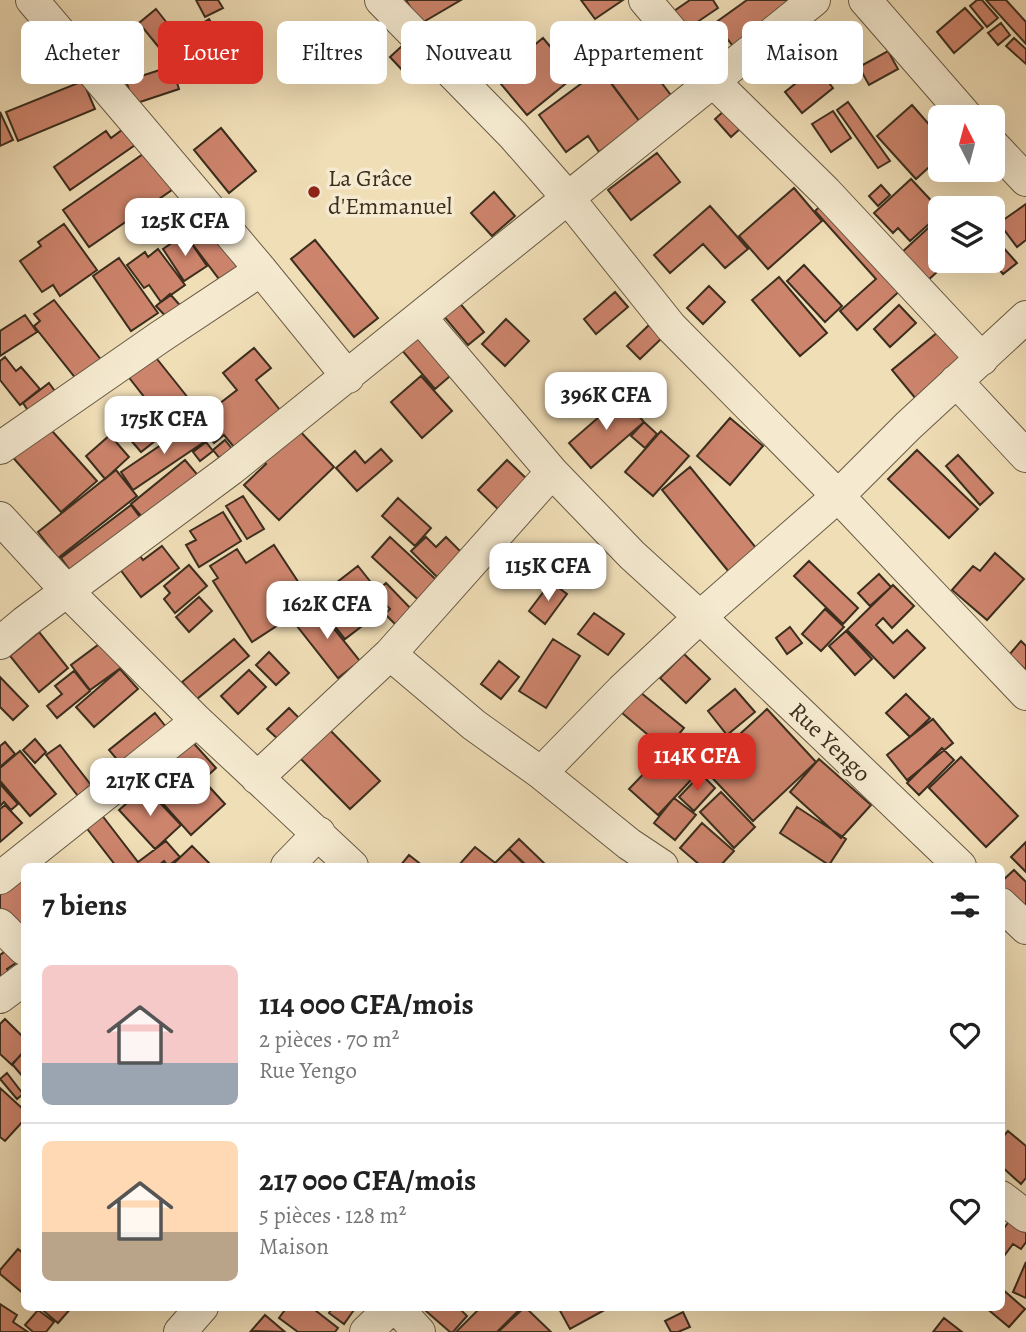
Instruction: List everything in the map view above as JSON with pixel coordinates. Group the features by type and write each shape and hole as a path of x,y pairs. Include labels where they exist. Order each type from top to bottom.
{"street":[{"path":"32,0 348,377"},
{"path":"382,0 513,135 568,198 671,327 838,496 1026,694"},
{"path":"645,0 663,21"},
{"path":"728,70 814,0"},
{"path":"865,0 957,105"},
{"path":"0,643 231,469 711,84"},
{"path":"716,84 826,192 982,359"},
{"path":"1005,158 1026,180"},
{"path":"0,448 261,270"},
{"path":"541,774 622,690 700,617 838,496 908,426 1026,317"},
{"name":"Rue Yengo","path":"421,318 552,472 632,555 958,863"},
{"path":"957,381 1026,456"},
{"path":"257,778 390,654 552,472"},
{"path":"0,518 67,592 257,778 349,863"},
{"path":"390,654 474,725 658,863"},
{"path":"0,878 197,720"},
{"path":"290,863 318,834"},
{"path":"1005,908 1026,928"},
{"path":"0,925 21,946"},
{"path":"0,997 21,981"},
{"path":"1005,1199 1026,1216"},
{"path":"180,1332 198,1311"},
{"path":"366,1332 390,1311"},
{"path":"398,1311 419,1332"}],"building":[{"path":"196,0 218,0 223,8 205,17"},
{"path":"406,0 461,0 425,21 418,21"},
{"path":"581,0 623,0 595,19"},
{"path":"690,0 713,0 718,8 699,21 681,21 674,11"},
{"path":"747,0 794,0 770,21 742,21 742,45 736,50 728,40 728,21 718,21"},
{"path":"977,0 982,0 998,18 987,27 970,6"},
{"path":"986,0 1006,0 1026,22 1026,44"},
{"path":"965,8 983,28 954,53 937,32"},
{"path":"156,9 165,21 158,21 158,46 144,29 144,21 141,21"},
{"path":"1001,23 1010,35 998,45 988,33"},
{"path":"543,38 550,46 550,84 565,84 527,115 501,84 536,84 536,44"},
{"path":"1014,38 1026,49 1026,64 1006,46"},
{"path":"401,47 401,69 390,57"},
{"path":"888,51 898,69 869,85 863,74 863,65"},
{"path":"158,71 158,84 177,84 179,89 134,104 127,84 144,84 144,75"},
{"path":"76,84 84,84 95,109 18,141 6,112"},
{"path":"581,84 612,84 640,122 599,152 588,136 566,152 539,115"},
{"path":"612,84 662,84 673,98 640,122"},
{"path":"795,84 830,84 833,88 802,113 785,92"},
{"path":"848,102 890,161 878,168 837,110"},
{"path":"912,105 928,123 928,168 916,179 877,136"},
{"path":"725,110 741,128 731,137 715,119"},
{"path":"833,111 851,138 831,152 812,124"},
{"path":"0,112 13,140 0,146"},
{"path":"126,127 138,143 70,190 54,167 106,131 111,138"},
{"path":"221,128 256,171 229,193 194,150"},
{"path":"146,152 172,190 89,247 63,210"},
{"path":"657,153 680,182 631,220 608,190"},
{"path":"911,179 928,197 928,225 910,241 898,228 893,233 874,213"},
{"path":"881,185 890,195 878,206 869,196"},
{"path":"794,188 822,221 768,269 739,236"},
{"path":"494,192 515,216 492,236 471,213"},
{"path":"825,202 904,287 857,330 840,311 876,279 815,211"},
{"path":"1026,204 1026,240 1017,247 1005,231 1005,219"},
{"path":"710,206 748,249 725,268 703,244 670,273 654,255"},
{"path":"199,211 245,272 225,287 187,237 192,233 184,223"},
{"path":"64,224 97,270 60,296 53,285 42,292 20,261 41,246 38,242"},
{"path":"928,228 928,273 936,273 926,282 900,254"},
{"path":"185,234 207,266 184,281 163,249"},
{"path":"315,240 378,318 354,337 291,259"},
{"path":"158,249 185,285 161,302 149,285 144,288 127,265 145,252 148,257"},
{"path":"1005,250 1017,263 1005,272"},
{"path":"119,258 158,313 131,331 93,276"},
{"path":"804,265 842,306 825,322 787,281"},
{"path":"779,277 827,333 800,356 752,300"},
{"path":"709,286 725,302 703,324 687,308"},
{"path":"615,292 628,307 596,334 584,319"},
{"path":"170,294 185,311 172,323 156,306"},
{"path":"54,300 106,366 81,385 34,326 40,321 34,314"},
{"path":"458,301 484,332 468,345 442,314"},
{"path":"899,305 916,323 890,347 874,329"},
{"path":"25,315 37,332 0,356 0,331"},
{"path":"506,319 529,341 505,366 482,344"},
{"path":"649,325 662,338 640,359 627,346"},
{"path":"422,330 456,371 435,389 400,348"},
{"path":"938,332 962,360 916,399 892,370"},
{"path":"254,348 271,368 256,380 280,410 234,447 224,435 214,443 197,421 237,390 223,373"},
{"path":"153,354 201,414 174,435 127,375"},
{"path":"5,357 16,371 21,367 40,389 20,405 0,380 0,361"},
{"path":"421,376 452,411 422,438 391,402"},
{"path":"49,383 60,398 33,418 23,403"},
{"path":"622,397 644,422 591,468 569,443"},
{"path":"141,404 165,433 141,452 117,424"},
{"path":"730,418 763,446 730,485 697,456"},
{"path":"44,422 97,481 61,512 9,453"},
{"path":"195,422 207,440 133,490 121,472"},
{"path":"644,422 657,434 645,448 631,436"},
{"path":"295,426 334,467 279,520 244,485 266,464 261,459"},
{"path":"661,431 689,456 653,496 625,472"},
{"path":"110,435 129,457 105,479 86,456"},
{"path":"225,440 237,455 225,465 213,450"},
{"path":"206,442 213,451 200,461 193,452"},
{"path":"381,449 392,461 357,491 336,468 355,451 365,463"},
{"path":"917,450 978,509 949,538 888,479"},
{"path":"958,455 993,493 980,505 946,466"},
{"path":"185,460 201,479 147,523 131,504"},
{"path":"507,460 531,483 501,512 478,490"},
{"path":"690,467 757,549 729,572 662,490"},
{"path":"116,470 137,496 58,558 38,532"},
{"path":"243,496 264,529 247,539 226,506"},
{"path":"398,498 431,528 415,546 382,516"},
{"path":"131,505 145,524 75,577 61,558"},
{"path":"223,512 241,541 199,567 186,545 196,540 190,531"},
{"path":"390,537 444,587 426,607 372,557"},
{"path":"426,537 436,547 446,537 462,553 437,577 411,551"},
{"path":"508,541 538,564 523,584 493,560"},
{"path":"274,545 312,603 252,642 213,581 218,578 210,566 237,549 246,563"},
{"path":"162,546 179,568 141,597 116,564 135,549 143,560"},
{"path":"995,553 1024,579 987,620 952,590 973,566 980,571"},
{"path":"809,561 858,608 843,624 794,576"},
{"path":"189,565 207,586 175,613 164,599 170,593 164,586"},
{"path":"358,566 377,590 354,608 366,623 345,639 314,600"},
{"path":"879,574 891,587 870,606 858,593"},
{"path":"551,582 567,594 545,624 529,611"},
{"path":"386,583 415,613 399,628 385,614 390,609 375,593"},
{"path":"893,585 914,606 892,628 883,618 876,625 893,643 907,630 925,648 894,678 847,630"},
{"path":"199,597 212,611 189,632 176,617"},
{"path":"315,605 360,661 338,678 293,621"},
{"path":"825,609 844,627 821,651 802,634"},
{"path":"594,613 624,634 608,655 578,634"},
{"path":"790,627 802,643 787,654 776,638"},
{"path":"846,631 872,659 855,675 829,646"},
{"path":"39,632 68,668 39,692 10,656"},
{"path":"234,639 249,656 197,699 182,682"},
{"path":"553,639 580,656 546,708 519,691"},
{"path":"1021,641 1026,646 1026,670 1009,655"},
{"path":"102,642 122,667 90,690 71,665"},
{"path":"269,652 289,673 276,685 256,665"},
{"path":"684,654 710,679 686,703 660,678"},
{"path":"499,661 519,677 501,699 481,684"},
{"path":"120,669 138,689 94,727 76,707"},
{"path":"249,670 266,687 238,714 221,696"},
{"path":"74,671 90,691 57,718 47,706 62,694 55,686"},
{"path":"0,677 28,706 13,720 0,707"},
{"path":"735,689 755,712 727,735 708,711"},
{"path":"640,692 684,728 666,750 622,713"},
{"path":"906,694 930,718 910,737 886,713"},
{"path":"289,708 300,719 279,740 267,729"},
{"path":"767,709 816,762 753,821 703,768"},
{"path":"155,713 170,732 125,769 109,750"},
{"path":"933,719 953,743 907,780 887,755"},
{"path":"325,725 380,781 350,809 295,753"},
{"path":"188,737 216,768 203,780 225,804 191,835 141,779"},
{"path":"679,737 707,763 658,815 629,789"},
{"path":"35,739 46,752 35,763 23,750"},
{"path":"5,742 15,754 0,767 0,746"},
{"path":"60,745 91,785 78,796 46,755"},
{"path":"942,748 954,760 919,795 907,783"},
{"path":"20,751 56,794 30,816 0,781 0,768"},
{"path":"961,757 1018,816 986,847 929,788"},
{"path":"819,759 871,805 841,838 790,792"},
{"path":"701,774 715,788 694,811 679,797"},
{"path":"0,784 18,804 11,810 4,802 0,806"},
{"path":"145,787 181,825 155,849 119,810"},
{"path":"721,792 755,827 734,848 700,812"},
{"path":"674,798 696,815 675,840 654,823"},
{"path":"5,805 22,823 0,842 0,809"},
{"path":"797,807 846,839 830,863 826,863 780,833"},
{"path":"101,814 138,862 166,841 180,857 172,863 114,863 85,826"},
{"path":"702,823 734,851 723,863 698,863 680,848"},
{"path":"519,839 544,863 523,863 509,849"},
{"path":"1026,842 1026,872 1011,857"},
{"path":"192,846 209,863 174,863"},
{"path":"475,847 495,863 461,863"},
{"path":"509,849 524,863 495,863"},
{"path":"409,855 419,863 402,863"},
{"path":"21,870 21,928 0,916 0,894"},
{"path":"1014,870 1026,882 1026,913 1005,891 1005,878"},
{"path":"7,950 16,963 7,969 13,978 0,988 0,955"},
{"path":"5,1019 21,1035 21,1054 12,1065 0,1054 0,1024"},
{"path":"21,1055 21,1074 12,1064"},
{"path":"7,1073 21,1091 21,1096 17,1099 0,1079"},
{"path":"0,1088 21,1107 21,1123 5,1141 0,1137"},
{"path":"1008,1131 1026,1146 1026,1178 1021,1184 1005,1170 1005,1134"},
{"path":"1011,1219 1026,1229 1026,1242 1021,1249 1013,1244 1005,1255 1005,1227"},
{"path":"18,1249 21,1252 21,1292 0,1274 0,1270"},
{"path":"1026,1262 1026,1298 1013,1292"},
{"path":"1005,1292 1025,1309 1009,1327 990,1311 1005,1311"},
{"path":"0,1304 17,1315 13,1322 28,1332 0,1332"},
{"path":"37,1311 54,1322 46,1332 33,1332 25,1325"},
{"path":"44,1311 68,1311 58,1323"},
{"path":"284,1311 316,1311 338,1328 335,1332 298,1332 279,1318"},
{"path":"330,1311 353,1311 344,1324 329,1313"},
{"path":"426,1311 462,1311 467,1316 450,1332"},
{"path":"477,1311 518,1311 497,1332 456,1332"},
{"path":"521,1311 529,1311 551,1332 498,1332"},
{"path":"560,1311 603,1311 570,1329"},
{"path":"683,1312 690,1327 671,1332 665,1321"},
{"path":"265,1315 285,1332 251,1331"},
{"path":"944,1318 962,1332 933,1332"}],"place":[{"name":"La Grâce d'Emmanuel","path":"314,192"}]}
